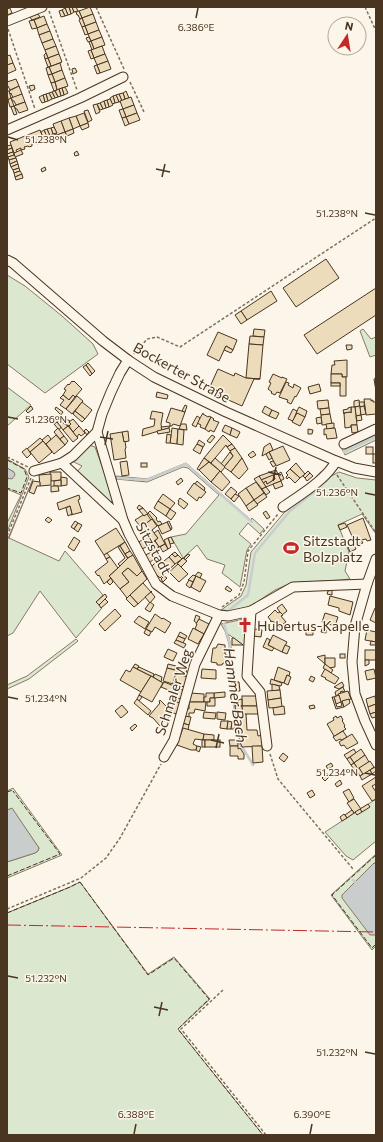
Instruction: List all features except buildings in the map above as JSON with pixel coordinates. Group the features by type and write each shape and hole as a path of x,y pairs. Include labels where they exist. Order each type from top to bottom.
{"street":[{"path":"7,20 42,7"},
{"path":"7,130 80,98 124,76"},
{"name":"Bockerter Straße","path":"7,260 13,263 103,341 154,377 226,412 322,455 334,464 376,472"},
{"path":"34,470 62,463 73,456 97,432 102,414 111,392 128,360"},
{"path":"344,444 376,429"},
{"name":"Sitzstadt","path":"97,432 123,520 129,534 156,584 172,596 219,615 228,616 251,611 292,587 367,584"},
{"name":"Sitzstadt","path":"62,463 123,520"},
{"path":"283,508 322,479 334,464"},
{"path":"376,558 355,626 352,662 355,694 376,745"},
{"path":"251,611 247,676 260,692 267,746"},
{"name":"Schmaler Weg","path":"164,757 174,740 195,664 219,615"}],"path":[{"path":"48,7 80,98"},
{"path":"96,7 124,76 144,112"},
{"path":"365,7 376,31"},
{"path":"7,28 38,117"},
{"path":"128,360 147,339 157,337 180,347 376,218"},
{"path":"7,457 34,470 7,536"},
{"path":"334,464 376,533"},
{"path":"219,615 220,609 239,595 244,582 248,551 283,508"},
{"path":"267,746 278,779 353,869"},
{"path":"7,909 82,878 106,858 120,838 164,757"},
{"path":"223,990 181,1029 266,1135"}],"green space":[{"path":"7,275 25,286 62,316 93,344 98,354 45,393 7,364"},
{"path":"363,329 371,339 376,337 376,355 370,357 360,331"},
{"path":"7,387 31,405 7,426"},
{"path":"376,433 376,440 345,455 342,449"},
{"path":"89,445 95,447 114,499 110,503 76,473 82,466 72,461"},
{"path":"7,459 25,469 29,477 7,532 7,523 21,495 7,489 7,478 9,479 14,472 7,468"},
{"path":"186,463 251,520 252,518 264,529 260,534 248,523 239,534 251,544 247,550 240,587 222,573 225,565 207,559 197,545 183,558 171,537 186,534 219,495 188,468 183,467 147,482 116,479 116,476 147,479"},
{"path":"339,472 357,478 376,480 376,534 362,514 338,525 349,552 345,571 350,579 291,583 275,590 251,606 233,611 221,610 241,596 246,585 251,552 288,508 329,477"},
{"path":"33,479 9,538 59,561 65,551 103,595 96,602 102,608 76,638 40,591 13,633 7,636 7,541"},
{"path":"244,619 247,622 245,645 228,634 231,645 234,706 240,742 254,765 240,745 232,696 229,644 221,624"},
{"path":"76,639 78,641 29,679 7,689 7,685 27,676"},
{"path":"13,788 62,855 7,878 7,862 35,853 39,848 12,809 7,810 7,791"},
{"path":"376,799 376,841 353,860 346,856 325,832"},
{"path":"376,854 376,864 374,863 342,895 376,935 376,946 372,950 331,895"},
{"path":"80,882 148,974 174,957 210,999 178,1029 263,1135 7,1135 7,913"}],"shaded area":[{"path":"7,468 14,472 15,475 12,479 7,478"},
{"path":"12,808 39,848 35,853 7,862 7,810"},
{"path":"374,863 376,864 376,935 370,935 342,898 342,895"}],"waterway":[{"name":"Hammer Bach","path":"344,452 376,437"},
{"path":"118,478 147,480 186,464 252,522"},
{"name":"Hammer Bach","path":"317,477 321,472"},
{"name":"Hammer Bach","path":"228,611 248,595 255,553 290,511 314,492"},
{"name":"Hammer Bach","path":"224,624 230,644 236,721 241,745 253,765"},
{"name":"Hammer Bach","path":"353,880 358,884"}],"fence":[{"path":"7,460 24,469 27,477 21,493 7,488"},
{"path":"7,792 13,790"},
{"path":"7,876 60,854 13,791"},
{"path":"376,855 332,895 372,948 376,944"},
{"path":"80,882 148,975 174,958 209,999 178,1029 263,1135"},
{"path":"7,913 80,882"}],"power":[{"path":"7,925 376,932"}],"place":[{"name":"Sitzstadt Bolzplatz","path":"291,548"},
{"name":"Hubertus-Kapelle","path":"245,625"}]}
